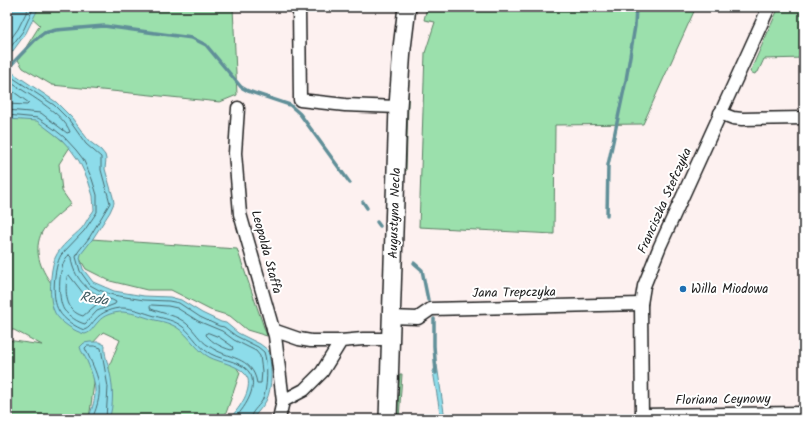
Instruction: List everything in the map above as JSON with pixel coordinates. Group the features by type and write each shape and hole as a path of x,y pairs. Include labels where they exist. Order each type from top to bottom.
{"main road":[{"name":"Augustyna Necla","path":"388,419 398,107 402,48 407,7"}],"street":[{"path":"299,7 300,100 345,105 398,107"},
{"name":"Franciszka Stefczyka","path":"642,417 641,304 644,286 651,267 769,7"},
{"name":"Leopolda Staffa","path":"238,108 235,153 240,214 275,336 283,401 279,419"},
{"path":"720,113 733,118 742,119 804,118"},
{"name":"Jana Trepczyka","path":"391,317 418,318 431,309 641,304"},
{"path":"273,330 299,339 310,341 341,342 363,339 391,339"},
{"path":"283,401 304,390 322,372 341,342"},
{"name":"Floriana Ceynowy","path":"642,417 804,413"}],"green space":[{"path":"7,7 233,7 237,95 220,102 52,85 23,68 18,60 40,25 28,14"},
{"path":"427,7 696,7 643,124 555,125 554,234 419,227 425,53 435,22 424,20"},
{"path":"779,7 804,7 804,58 764,59 758,72 755,74 750,72"},
{"path":"409,75 406,171 404,166 407,76"},
{"path":"7,94 70,147 59,164 62,191 71,204 44,229 38,245 41,265 51,283 159,315 230,357 240,373 224,419 104,419 109,366 120,340 103,332 91,345 94,383 89,419 7,419 7,340 42,345 14,330 7,330"},
{"path":"91,239 237,249 267,336 247,330 230,316 210,310 171,290 147,290 110,281 86,269 77,254"},
{"path":"400,374 402,374 399,419 396,419"}],"water":[{"path":"7,7 39,7 26,33 7,59"},
{"name":"Reda","path":"7,69 56,102 72,118 89,141 105,155 105,169 114,203 92,240 81,254 80,258 83,269 93,282 114,291 144,296 170,297 181,300 202,313 226,323 238,333 260,344 268,350 271,368 270,389 266,401 253,419 229,419 240,406 248,390 248,379 245,374 236,367 204,354 176,327 135,314 120,312 112,313 103,317 91,331 85,334 68,326 57,316 51,301 51,278 53,263 60,250 82,228 94,210 93,196 88,180 79,161 62,140 37,121 7,119"},
{"path":"99,342 105,345 112,390 112,408 109,419 88,419 95,396 95,390 93,377 80,347 84,343"},
{"path":"437,365 445,419 441,419 433,371"}],"waterway":[{"path":"607,215 608,165 626,80 635,26 636,7"},
{"path":"7,69 34,41 44,33 56,30 104,26 192,38 206,45 241,87 248,91 290,105 300,114 350,183"},
{"path":"363,202 367,208"},
{"path":"377,222 380,226"},
{"path":"414,263 422,270 428,300"},
{"path":"434,319 436,373"}],"place":[{"name":"Willa Miodowa","path":"683,289"}]}
